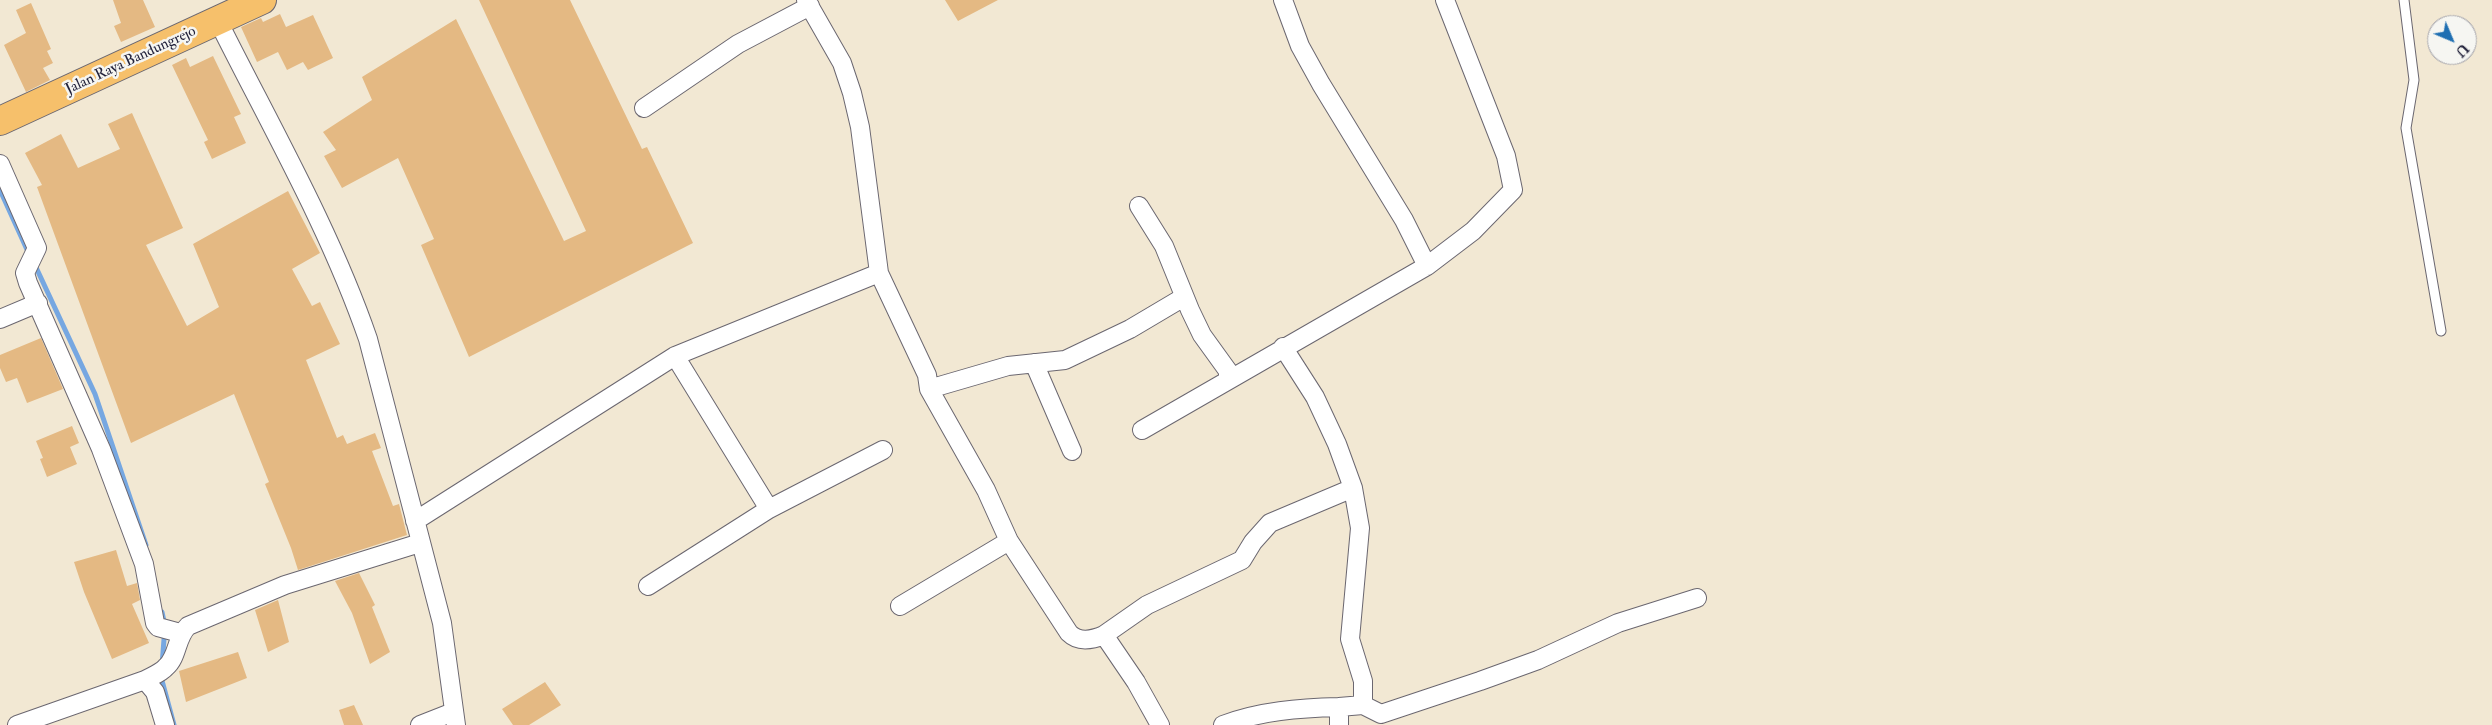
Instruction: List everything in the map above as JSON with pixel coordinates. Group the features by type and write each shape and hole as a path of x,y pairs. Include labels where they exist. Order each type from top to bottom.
{"main road":[{"name":"Jalan Raya Bandungrejo","path":"0,121 262,0"}],"street":[{"path":"1284,0 1300,46 1404,220 1427,266"},
{"path":"1142,430 1283,347 1427,266 1473,231 1512,195 1513,190 1506,156 1445,0"},
{"path":"644,108 738,44 808,3 842,63 852,93 860,127 880,273 927,376 929,389 986,490 1009,541 1075,639 1094,640 1104,635 1147,605 1242,560 1253,542 1270,523 1353,488"},
{"path":"218,20 353,296 378,373 442,623 454,718 420,725"},
{"path":"0,164 37,251 25,273 28,283 101,448 144,564 152,610 170,630 172,660 156,673 17,725"},
{"path":"1139,206 1164,246 1184,297 1202,335 1228,371 1228,379"},
{"path":"415,521 675,356 880,273"},
{"path":"929,389 1008,366 1065,360 1130,329 1184,297"},
{"path":"0,319 38,303"},
{"path":"1283,347 1315,397 1337,444 1353,488 1360,528 1350,639 1363,681 1363,705"},
{"path":"675,356 769,509"},
{"path":"1034,363 1072,451"},
{"path":"648,586 769,509 883,450"},
{"path":"900,606 1009,541"},
{"path":"170,630 188,626 284,585 420,543"},
{"path":"1223,725 1241,718 1297,709 1363,705 1381,714 1412,705 1538,660 1618,623 1697,598"},
{"path":"1104,635 1136,682 1160,725"},
{"path":"156,673 155,692 165,725"},
{"path":"1339,707 1340,725"}],"lane":[{"path":"2404,0 2414,80 2406,128 2441,331"}],"building":[{"path":"113,0 143,0 155,27 121,42 114,26 121,23"},
{"path":"479,0 570,0 642,149 647,147 693,243 469,357 421,245 434,239 398,158 342,188 324,156 336,150 323,132 372,100 362,77 456,19 564,241 586,231"},
{"path":"945,0 998,0 958,21"},
{"path":"31,3 51,49 47,51 53,63 43,68 50,80 26,92 4,45 26,33 16,10"},
{"path":"280,14 286,27 313,15 333,58 308,70 303,62 287,70 278,52 257,62 241,27 261,18 263,22"},
{"path":"213,56 241,114 234,117 246,143 212,159 204,142 208,140 172,65 186,58 190,67"},
{"path":"132,113 183,228 146,245 187,326 219,307 193,244 288,191 320,253 292,269 312,306 320,302 340,344 306,360 337,438 343,435 347,444 375,433 381,448 372,451 393,506 399,504 407,535 298,570 265,484 269,482 234,394 131,443 37,187 42,185 25,153 61,134 78,168 120,149 108,124"},
{"path":"41,338 63,389 27,403 17,378 6,382 0,368 0,355"},
{"path":"72,426 79,443 70,447 77,464 47,477 40,459 43,458 36,441"},
{"path":"116,550 127,586 137,583 140,600 132,604 149,643 112,659 84,592 74,562"},
{"path":"359,573 375,605 372,607 390,652 370,664 352,613 335,581"},
{"path":"278,600 289,642 268,652 255,610"},
{"path":"238,652 247,678 186,702 179,671"},
{"path":"545,682 561,705 529,725 513,725 502,709"},
{"path":"354,705 363,725 344,725 339,710"}],"waterway":[{"path":"0,190 29,254"},
{"path":"34,263 95,394 146,545"},
{"path":"162,612 165,626 162,666"},
{"path":"161,677 174,725"}]}
